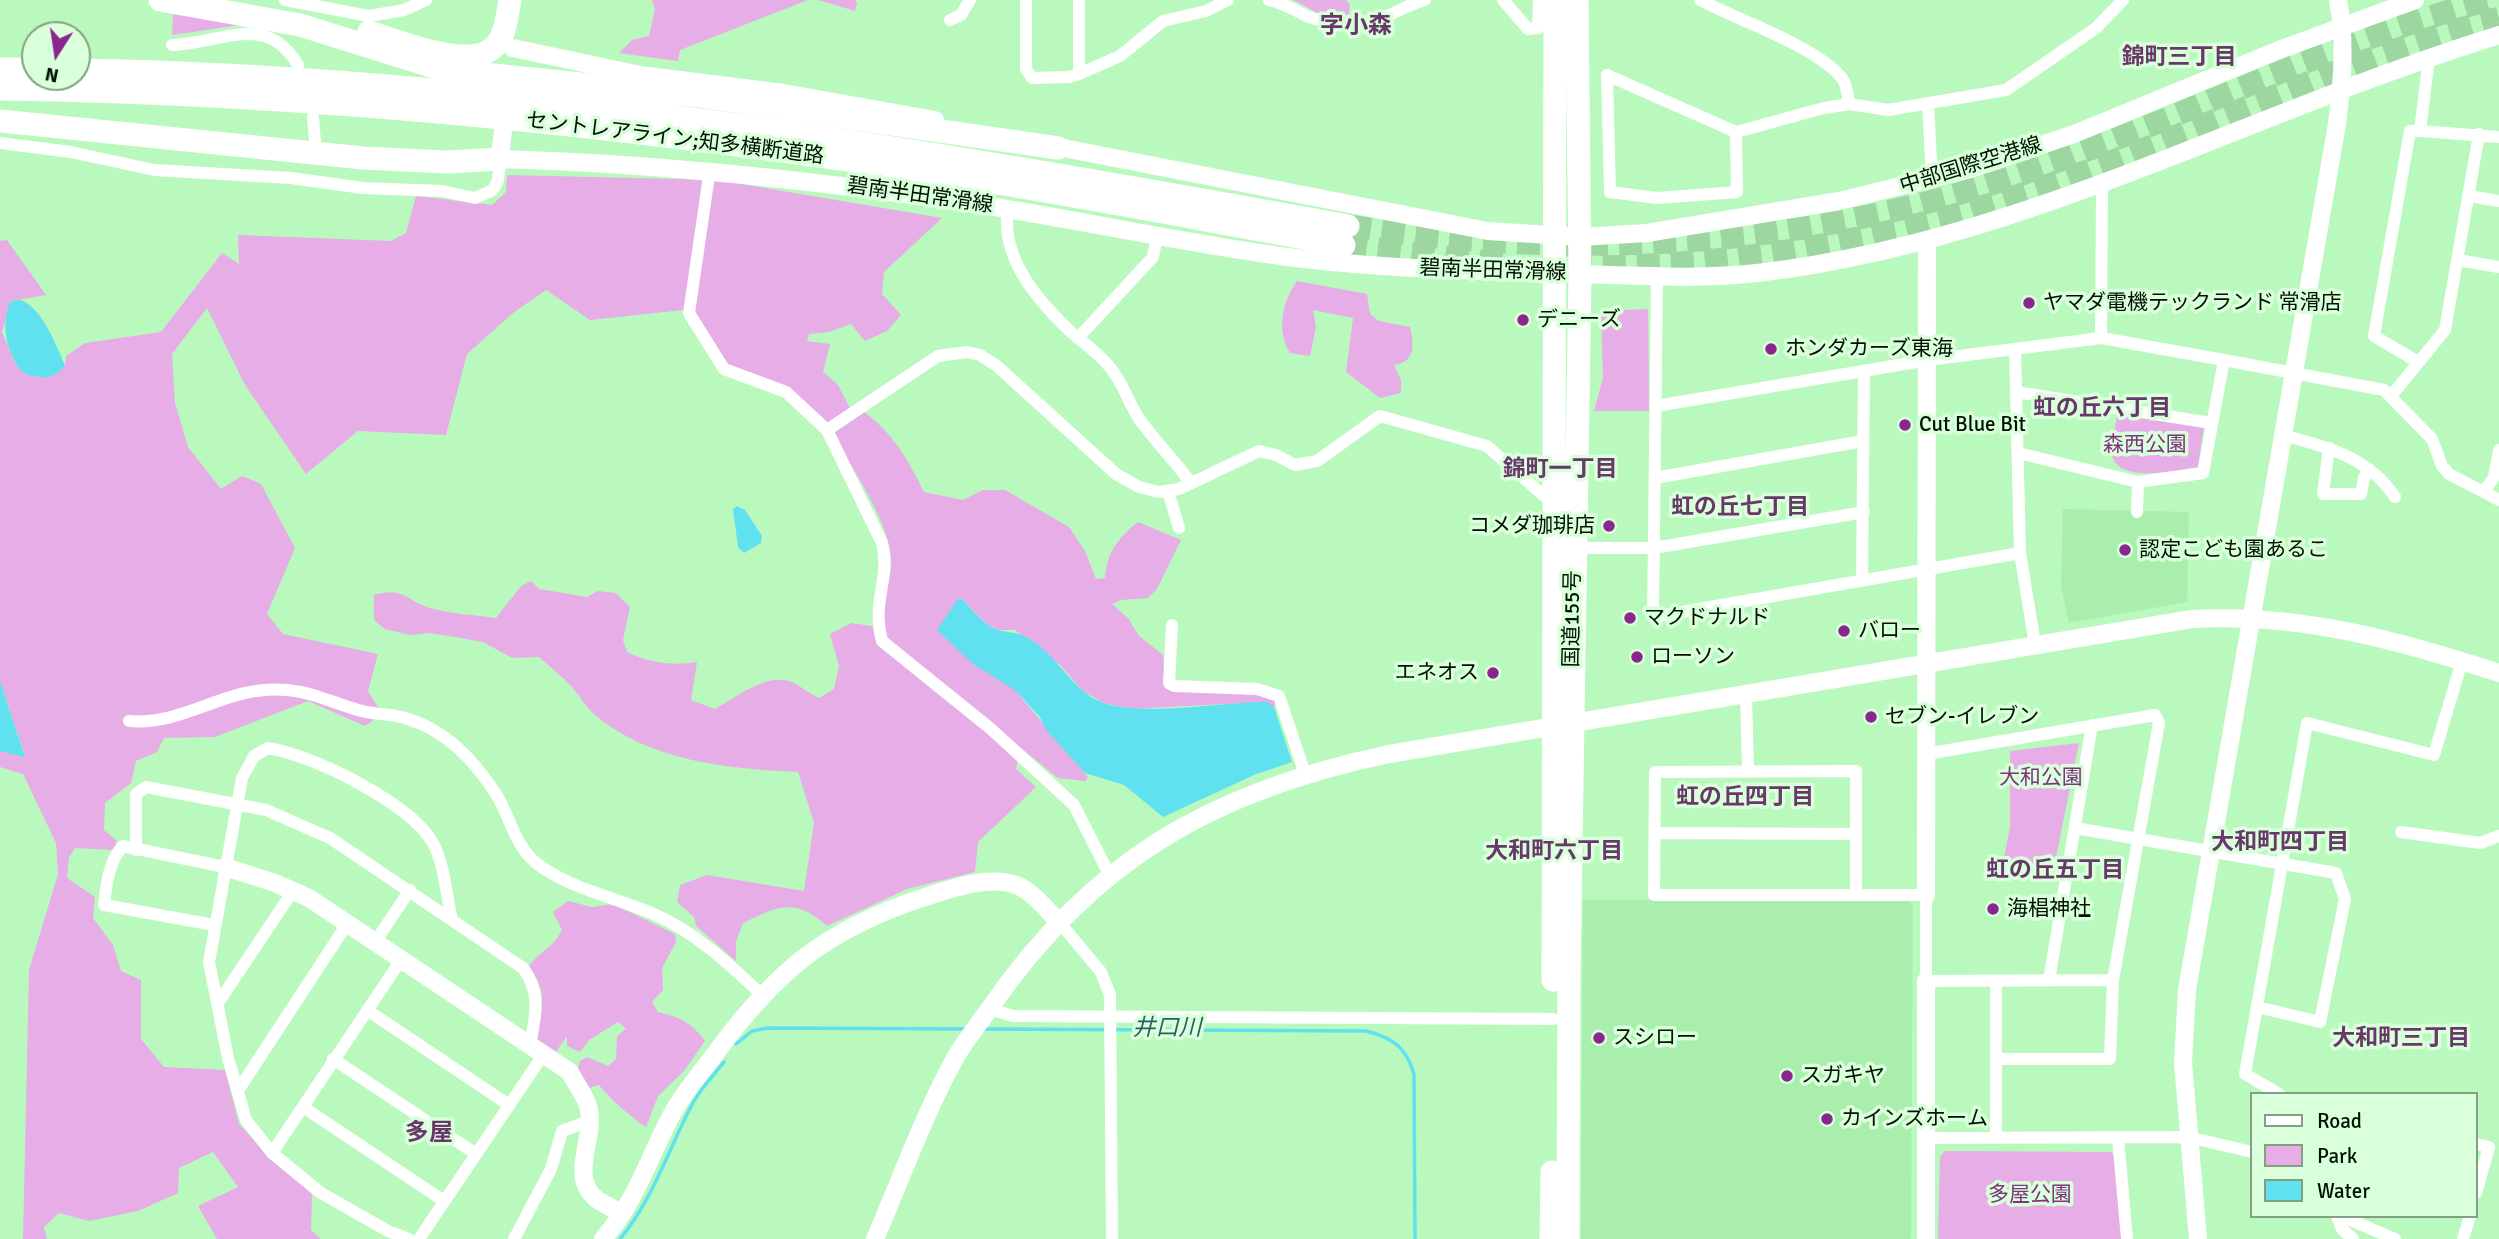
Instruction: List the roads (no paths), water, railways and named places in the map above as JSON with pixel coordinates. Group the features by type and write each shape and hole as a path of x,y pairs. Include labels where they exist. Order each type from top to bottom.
{"highway":[{"path":"160,0 300,25 444,70 699,96 1058,148"},
{"path":"226,0 331,20 461,57 476,57 494,47 501,37 510,0"},
{"name":"国道155号","path":"1555,0 1554,500 1563,727 1568,1239"},
{"name":"国道155号","path":"1551,1239 1553,1019 1563,727 1574,548 1580,274 1577,0"},
{"path":"0,69 21,69"},
{"name":"セントレアライン;知多横断道路","path":"54,91 295,100 575,126 935,173 1346,236 973,159 693,120 404,89 249,77 91,71"},
{"name":"セントレアライン;知多横断道路","path":"0,89 21,90"},
{"path":"0,121 406,161 500,159"}],"street":[{"path":"285,0 369,16 404,10 426,0"},
{"name":"碧南半田常滑線","path":"516,0 512,57 784,93 926,118 1168,175 1450,225 1580,237"},
{"path":"950,20 961,15 970,0"},
{"path":"1026,0 1027,69 1032,78 1069,78 1120,55 1172,17 1206,11 1228,0"},
{"path":"1079,0 1079,74"},
{"path":"1269,0 1295,8 1310,17 1359,23 1379,19 1408,4 1425,0"},
{"path":"1503,0 1528,29 1538,28 1539,0"},
{"path":"1700,0 1806,48 1844,80 1849,104"},
{"path":"1736,132 1737,192 1657,198 1610,192 1607,75 1736,132 1824,108 1849,104 1888,110 2006,90 2096,28 2123,0"},
{"path":"2198,1239 2188,1137 2184,1027 2187,990 2342,88 2343,25 2338,0"},
{"name":"中部国際空港線","path":"1580,237 1616,236 1726,222 1932,179 2074,134 2343,25 2415,0"},
{"path":"172,45 252,33 269,36 287,47 298,65"},
{"path":"1580,274 1657,276 1753,273 1927,242 2102,185 2342,88 2499,35"},
{"path":"2420,131 2429,57"},
{"path":"1928,103 1932,179"},
{"path":"313,117 316,154"},
{"path":"0,143 71,152 154,170 263,176 363,188 442,191 475,198 493,190 498,180 503,131"},
{"path":"2418,362 2374,335 2410,131 2499,137"},
{"path":"2391,396 2445,330 2479,134"},
{"name":"碧南半田常滑線","path":"500,159 710,169 866,188 1158,231 1340,263 1580,274"},
{"path":"710,169 690,313 724,369 786,393 827,430 883,543 887,560 876,620 882,640 991,729 1074,805 1110,874"},
{"path":"1078,338 1153,257 1168,175"},
{"path":"2101,338 2102,185"},
{"path":"2469,196 2499,201"},
{"path":"1008,209 1005,229 1014,259 1034,291 1078,338 1109,366 1141,421 1170,453 1191,483"},
{"path":"1926,1239 1927,242"},
{"path":"2457,260 2499,267"},
{"path":"1657,276 1653,617 2020,553"},
{"path":"1656,406 1928,360 2101,338 2384,390 2432,439 2442,466 2449,474 2499,499"},
{"path":"2015,349 2020,553 2035,644"},
{"path":"827,430 938,356 967,352 980,355 997,366 1116,474 1148,491 1168,491 1191,483 1259,452 1276,455 1295,465 1317,461 1380,416 1487,446 1543,495 1554,500"},
{"path":"2018,453 2138,482 2203,472 2224,360"},
{"path":"1862,580 1864,371"},
{"path":"2016,392 2211,423"},
{"path":"2282,435 2329,448 2369,469 2395,496"},
{"path":"1655,478 1863,441"},
{"path":"2329,448 2323,494 2361,494 2369,469"},
{"path":"2485,490 2494,477 2499,450"},
{"path":"2137,512 2138,482"},
{"path":"1168,491 1179,528"},
{"path":"1574,548 1654,548 1864,512"},
{"path":"875,1239 954,1060 1014,973 1059,923 1110,874 1221,806 1305,774 1389,754 1563,727 2164,622 2250,618 2349,630 2499,673"},
{"path":"1172,625 1169,683 1174,686 1257,689 1279,696 1305,774"},
{"path":"2276,1092 2245,1074 2307,723 2434,755 2462,661"},
{"path":"129,721 163,721 227,695 268,689 308,693 362,711 404,718 424,725 448,739 468,757 497,796 516,838 534,861 691,933 761,994"},
{"path":"1746,694 1748,771"},
{"path":"1926,754 2006,743 2155,715 2159,723 2113,980 2110,1059 1996,1059"},
{"path":"2049,980 2092,725"},
{"path":"410,1239 388,1231 330,1198 272,1153 246,1120 228,1058 209,962 242,778 252,759 268,748 325,766 380,796 414,820 434,845 442,869 452,920"},
{"path":"1856,894 1856,771 1655,772 1654,895 1926,895"},
{"path":"136,850 136,794 146,787 266,810 330,838 517,962 528,975 536,1006 537,1051 509,1105 419,1239"},
{"path":"2075,828 2336,873 2345,899 2320,1022 2258,1007"},
{"path":"2401,832 2480,843 2499,836"},
{"path":"1655,833 1855,834"},
{"path":"214,925 104,905 116,853 123,846 225,867 293,891 375,942 570,1072 588,1106 584,1167 586,1184 596,1198 622,1214"},
{"path":"603,1239 643,1180 674,1111 761,994 801,958 853,926 888,909 961,887 996,881 1017,885 1059,923 1101,972 1110,995 1112,1239"},
{"path":"375,942 410,890"},
{"path":"218,1003 293,891"},
{"path":"239,1089 347,924"},
{"path":"272,1153 401,960"},
{"path":"1926,981 2113,980"},
{"path":"1996,981 1996,1138"},
{"path":"990,1009 999,1014 1013,1016 1553,1019"},
{"path":"367,1010 509,1105"},
{"path":"333,1059 476,1154"},
{"path":"303,1107 444,1201"},
{"path":"514,1239 551,1169 562,1131 589,1121"},
{"path":"1926,1138 2188,1137 2250,1152"},
{"path":"2118,1138 2127,1239"},
{"path":"2478,1144 2489,1147 2478,1185"},
{"path":"2339,1218 2342,1229 2353,1239"},
{"path":"2344,1218 2395,1239"},
{"path":"2463,1239 2469,1218"}],"water":[{"path":"21,300 36,311 53,338 65,365 56,374 40,377 22,372 12,356 6,337 6,319 11,301"},
{"path":"737,506 745,510 762,536 761,543 744,553 738,547 733,509"},
{"path":"958,599 962,599 993,628 1020,634 1033,641 1083,691 1107,704 1151,709 1267,702 1274,707 1292,762 1254,775 1163,817 1124,785 1085,773 1016,691 973,664 937,630"},
{"path":"0,681 25,757 0,751"}],"waterway":[{"name":"井口川","path":"736,1044 752,1031 767,1028 968,1029"},
{"name":"井口川","path":"982,1029 1366,1031 1384,1037 1402,1050 1414,1074 1415,1239"},
{"name":"井口川","path":"620,1239 652,1189 694,1101 724,1062"}],"tunnel":[{"path":"1348,226 1518,243 1602,244 1685,241 1768,233 1851,220 1933,201 2016,176 2134,132 2368,38 2488,0"},
{"path":"1569,267 1687,263 1747,256 1865,237 1923,223 2037,189 2382,55 2499,18"},
{"path":"1344,245 1510,265"}],"place":[{"name":"ヤマダ電機テックランド 常滑店","path":"2029,303"},
{"name":"デニーズ","path":"1523,320"},
{"name":"ホンダカーズ東海","path":"1771,349"},
{"name":"Cut Blue Bit","path":"1905,425"},
{"name":"コメダ珈琲店","path":"1609,526"},
{"name":"認定こども園あるこ","path":"2125,550"},
{"name":"マクドナルド","path":"1630,618"},
{"name":"バロー","path":"1844,631"},
{"name":"ローソン","path":"1637,657"},
{"name":"エネオス","path":"1493,673"},
{"name":"セブン-イレブン","path":"1871,717"},
{"name":"海椙神社","path":"1993,909"},
{"name":"スシロー","path":"1599,1038"},
{"name":"スガキヤ","path":"1787,1076"},
{"name":"カインズホーム","path":"1827,1119"}],"district":[{"name":"字小森","path":"1356,27"},
{"name":"錦町三丁目","path":"2179,58"},
{"name":"虹の丘六丁目","path":"2102,409"},
{"name":"錦町一丁目","path":"1560,470"},
{"name":"虹の丘七丁目","path":"1740,508"},
{"name":"虹の丘四丁目","path":"1745,798"},
{"name":"大和町四丁目","path":"2280,843"},
{"name":"大和町六丁目","path":"1554,852"},
{"name":"虹の丘五丁目","path":"2055,871"},
{"name":"大和町三丁目","path":"2401,1039"},
{"name":"多屋","path":"429,1134"}],"park label":[{"name":"森西公園","path":"2145,445"},
{"name":"大和公園","path":"2041,778"},
{"name":"多屋公園","path":"2030,1195"}]}
